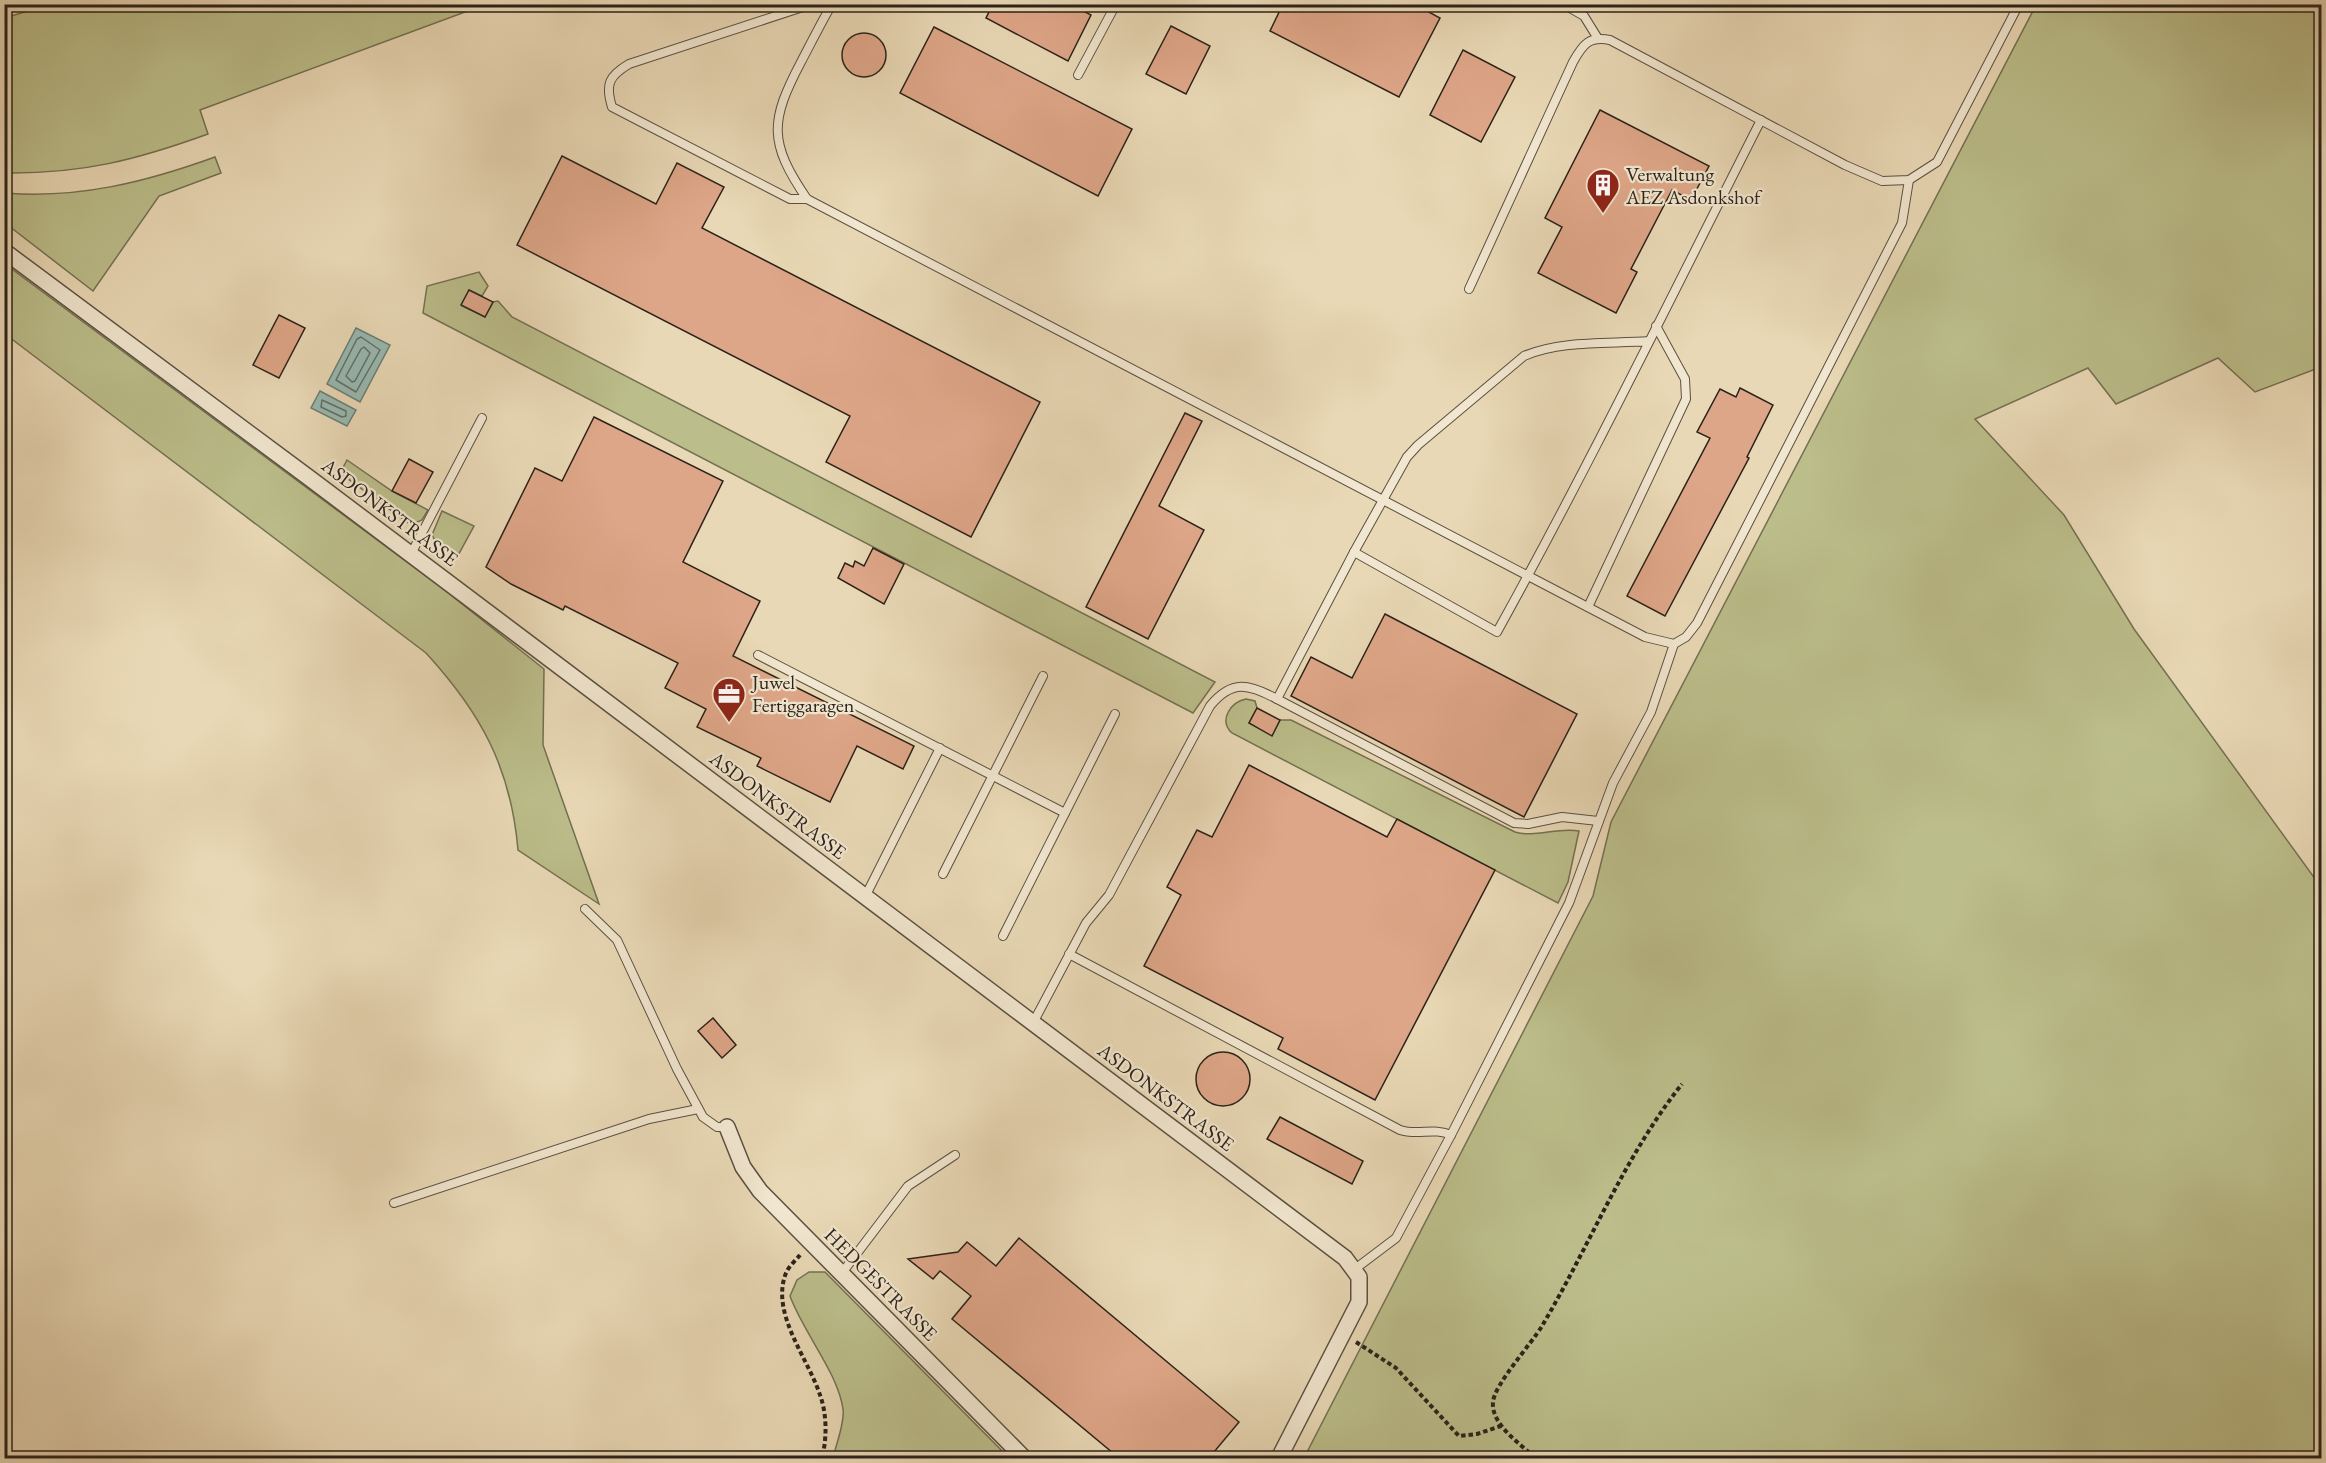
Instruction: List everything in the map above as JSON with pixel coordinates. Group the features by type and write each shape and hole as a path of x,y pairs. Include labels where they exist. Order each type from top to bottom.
{"street":[{"name":"ASDONKSTRASSE","path":"4,251 411,554 1345,1258 1355,1269"},
{"name":"HEDGESTRASSE","path":"727,1126 743,1167 760,1191 1024,1458"},
{"path":"1279,1458 1361,1293 1355,1269"}],"lane":[{"path":"812,4 629,64 614,73 607,91 612,107 790,199 807,199 1645,638 1674,644"},
{"path":"807,199 789,173 779,143 777,115 786,90 832,4"},
{"path":"1078,75 1116,4"},
{"path":"1563,4 1584,16 1597,38"},
{"path":"1469,289 1573,62 1588,40 1597,38 1610,40 1845,165 1882,181 1909,180 1937,162 2019,4"},
{"path":"1354,552 1497,632 1528,576 1761,120"},
{"path":"1355,1269 1396,1238 1451,1135 1569,903 1612,783 1651,712 1674,644 1686,637 1697,623 1902,223 1909,180"},
{"path":"1588,607 1686,399 1685,380 1656,326"},
{"path":"1277,699 1398,471 1418,445 1524,356 1538,350 1556,347 1649,341"},
{"path":"411,554 482,418"},
{"path":"758,655 1065,813"},
{"path":"943,874 1043,676"},
{"path":"1033,1023 1091,915 1109,895 1214,701 1228,690 1240,686 1261,691 1514,823 1528,824 1562,817 1598,821"},
{"path":"1003,936 1115,714"},
{"path":"865,897 940,748"},
{"path":"585,909 617,940 698,1109 710,1123 717,1127 727,1126"},
{"path":"1070,954 1400,1130 1407,1133 1433,1130 1451,1135"},
{"path":"394,1203 649,1119 698,1109"},
{"path":"842,1273 908,1186 955,1155"}],"path":[{"path":"4,8 17,4"},
{"path":"1535,1458 1502,1426 1494,1411 1492,1400 1497,1389 1539,1330 1617,1185 1664,1107 1682,1084"},
{"path":"810,1242 786,1272 782,1291 793,1333 821,1397 825,1423 822,1458"},
{"path":"1342,1335 1369,1349 1396,1368 1459,1436 1466,1437 1502,1426"}],"green space":[{"path":"50,4 484,5 200,110 208,134 108,164 59,171 5,173 5,18"},
{"path":"2036,5 2321,5 2321,367 2255,392 2218,358 2116,404 2088,368 1975,419 2064,515 2134,629 2321,887 2321,1458 1304,1458 1593,896 1611,822"},
{"path":"215,157 221,173 159,196 93,291 5,223 5,193 59,193 112,187"},
{"path":"5,264 442,588 544,669 543,745 599,904 518,850 508,793 490,743 463,698 426,653 5,334"},
{"path":"479,272 488,286 482,296 469,290 462,306 485,317 493,302 498,301 512,317 1215,682 1193,713 423,313 427,286"},
{"path":"347,460 392,491 428,510 422,520 411,525 340,473"},
{"path":"442,511 474,526 456,559 437,544 432,535"},
{"path":"1246,699 1255,701 1257,708 1249,723 1272,735 1280,720 1291,720 1515,832 1530,834 1563,830 1579,831 1568,882 1558,903 1232,733 1226,723 1228,712 1236,704"},
{"path":"809,1272 825,1272 1009,1458 833,1458 843,1421 840,1395 790,1296 797,1280"}],"water":[{"path":"356,328 390,345 360,402 327,384"},
{"path":"320,391 356,410 347,426 311,408"}],"building":[{"path":"993,4 1071,4 1091,15 1068,61 986,18"},
{"path":"1283,4 1414,4 1440,18 1399,97 1270,31"},
{"path":"1171,26 1210,46 1186,94 1146,74"},
{"path":"934,27 1132,129 1098,196 900,93"},
{"path":"864,33 872,34 880,39 885,47 885,63 880,71 872,76 864,77 856,76 848,71 843,63 842,55 843,47 848,39 856,34"},
{"path":"1463,50 1515,77 1481,142 1430,115"},
{"name":"Verwaltung AEZ Asdonkshof","path":"1600,110 1709,166 1691,200 1672,190 1631,269 1637,272 1616,313 1538,273 1562,227 1545,218"},
{"path":"562,156 656,204 677,163 724,187 702,228 1040,402 971,537 826,462 850,416 517,245"},
{"path":"469,290 493,302 485,317 461,305"},
{"path":"279,315 305,328 279,378 253,365"},
{"path":"1740,388 1773,405 1747,457 1749,458 1665,616 1627,596 1710,438 1697,432 1720,389 1736,397"},
{"path":"1185,413 1202,421 1159,506 1204,530 1148,639 1086,607"},
{"path":"594,417 723,481 683,562 760,601 733,656 914,746 903,769 857,746 830,802 757,766 761,758 697,727 706,709 665,688 678,663 565,606 563,610 511,584 486,567 535,468 562,481"},
{"path":"409,459 433,472 416,503 392,491"},
{"path":"873,548 904,564 884,604 838,578 845,563 853,567 855,561 864,566"},
{"path":"1385,614 1577,714 1524,817 1291,696 1311,657 1352,678"},
{"path":"1257,708 1280,720 1272,736 1249,723"},
{"path":"1249,765 1387,837 1397,819 1495,870 1375,1100 1278,1049 1283,1038 1144,966 1181,895 1167,887 1197,830 1212,837"},
{"path":"713,1018 736,1045 722,1058 698,1031"},
{"path":"1223,1052 1233,1054 1242,1060 1248,1069 1250,1079 1248,1089 1242,1098 1233,1104 1223,1106 1213,1104 1204,1098 1198,1089 1196,1079 1198,1069 1204,1060 1213,1054"},
{"path":"1280,1117 1363,1161 1352,1184 1267,1139"},
{"path":"1019,1238 1239,1422 1209,1458 1119,1458 952,1319 971,1296 940,1271 933,1279 908,1259 958,1252 967,1242 996,1266"}],"place":[{"name":"Verwaltung AEZ Asdonkshof","path":"1603,214"},
{"name":"Juwel Fertiggaragen","path":"729,723"}]}
